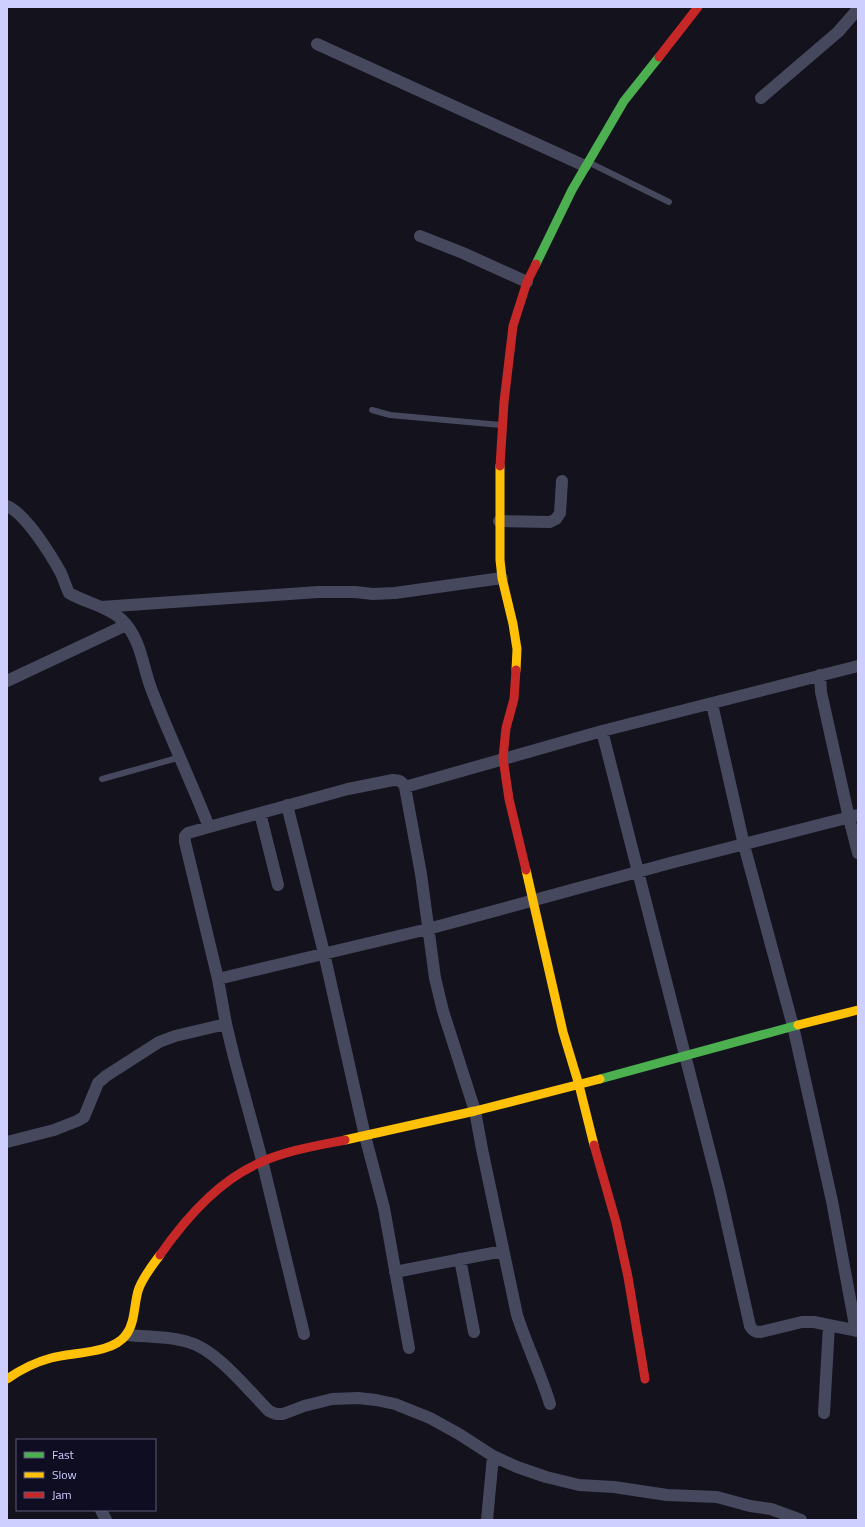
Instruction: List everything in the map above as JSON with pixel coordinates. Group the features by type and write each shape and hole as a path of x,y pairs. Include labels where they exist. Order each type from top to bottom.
{"street":[{"path":"645,1379 628,1277 616,1222 601,1173 579,1085 563,1032 508,799 503,758 506,728 514,699 517,649 513,624 502,578 499,521 502,425 507,364 513,326 518,305 527,282 572,190 624,101 698,7"},
{"path":"761,98 838,32 858,9"},
{"path":"317,44 586,164"},
{"path":"420,236 463,253 527,282"},
{"path":"499,521 550,522 556,519 560,513 562,481"},
{"path":"7,506 14,509 20,515 42,542 62,575 69,593 93,605 101,607 117,617 126,625 139,646 151,689 181,757 209,827"},
{"path":"101,607 318,592 355,592 373,594 395,593 502,578"},
{"path":"7,681 126,625"},
{"path":"405,787 602,731 858,666"},
{"path":"820,675 822,692 853,816 858,853"},
{"path":"602,731 720,1188 750,1326 755,1332 761,1332 802,1322 814,1322 857,1331 854,1289 832,1201 792,1026 744,844 712,704"},
{"path":"304,1334 262,1160 226,1024 218,980 185,842 185,836 188,833 348,789 393,780 400,781 405,787 421,874 435,978 443,1011 475,1111 517,1316 524,1337 545,1386 550,1404"},
{"path":"287,805 324,953 365,1136 384,1208 409,1348"},
{"path":"260,813 278,885"},
{"path":"218,980 533,902 744,844 853,816"},
{"path":"7,1379 50,1359 107,1347 121,1341 128,1335 131,1328 140,1286 162,1252 191,1217 225,1183 262,1160 295,1151 475,1111 579,1085 792,1026 858,1010"},
{"path":"7,1142 54,1130 84,1117 98,1083 106,1076 158,1042 175,1036 226,1024"},
{"path":"395,1272 503,1251"},
{"path":"460,1259 474,1332"},
{"path":"824,1414 829,1325"},
{"path":"128,1335 178,1340 198,1346 228,1369 268,1411 276,1414 284,1414 304,1406 332,1399 358,1398 396,1404 430,1418 459,1434 493,1456 539,1475 579,1485 614,1487 666,1495 717,1497 771,1509 801,1520"},
{"path":"487,1520 493,1456"},
{"path":"102,1511 106,1520"}],"lane":[{"path":"586,164 670,202"},
{"path":"372,410 390,415 502,425"},
{"path":"102,779 181,757"}],"traffic: fast":[{"path":"536,264 572,190 624,101 659,57"},
{"path":"600,1079 798,1025"}],"traffic: slow":[{"path":"500,466 500,560 502,578 513,624 517,649 516,670"},
{"path":"526,870 563,1032 579,1085 594,1145"},
{"path":"798,1025 858,1010"},
{"path":"345,1140 475,1111 600,1079"},
{"path":"7,1379 17,1372 45,1360 102,1349 120,1341 126,1335 131,1325 138,1291 142,1281 160,1255"}],"traffic: jam":[{"path":"659,57 698,7"},
{"path":"500,466 504,402 513,326 527,282 536,264"},
{"path":"516,670 514,699 506,728 503,758 509,799 526,870"},
{"path":"160,1255 191,1215 215,1191 242,1172 267,1159 300,1149 345,1140"},
{"path":"594,1145 616,1222 628,1277 645,1379"}]}
